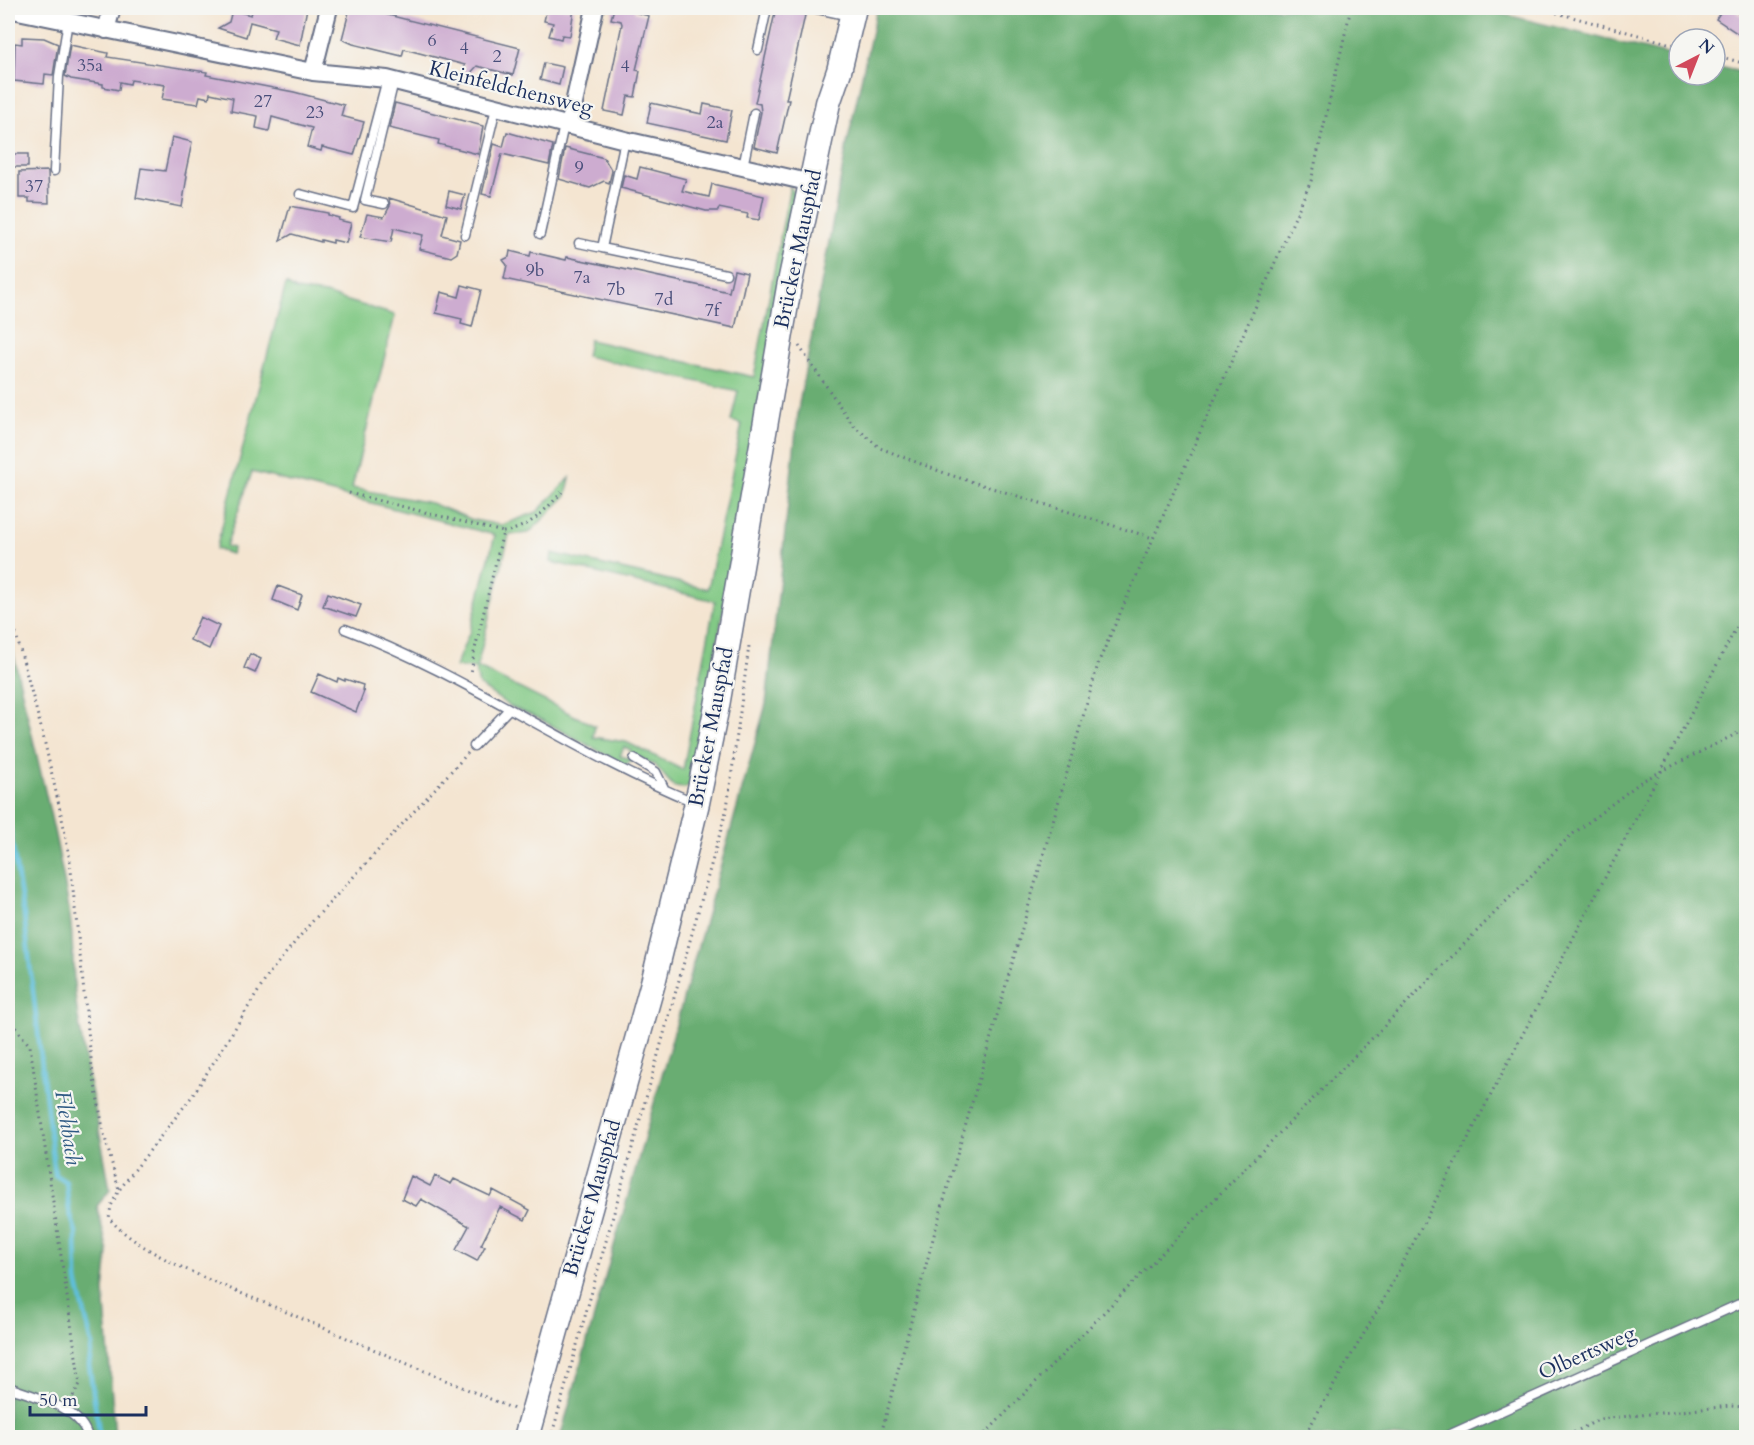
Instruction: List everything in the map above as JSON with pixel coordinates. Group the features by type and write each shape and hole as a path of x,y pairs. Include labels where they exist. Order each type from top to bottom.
{"main road":[{"name":"Brücker Mauspfad","path":"528,1427 654,979 697,803 717,706 781,330 828,103 839,71 853,12"}],"street":[{"path":"106,30 112,8"},
{"path":"313,72 329,8"},
{"path":"566,125 595,8"},
{"name":"Kleinfeldchensweg","path":"8,9 313,72 390,80 625,140 812,183"}],"lane":[{"path":"759,50 767,8"},
{"path":"813,8 853,12"},
{"path":"54,171 58,76 68,21"},
{"path":"300,194 352,208 390,80"},
{"path":"384,204 365,200 390,80"},
{"path":"465,235 496,108"},
{"path":"743,167 754,113"},
{"path":"540,234 566,125"},
{"path":"602,248 625,140"},
{"path":"579,243 726,274"},
{"path":"345,628 481,691 508,710 697,803"},
{"path":"474,746 508,710"},
{"path":"634,759 656,772 664,788"},
{"name":"Olbertsweg","path":"1442,1437 1746,1301"},
{"path":"8,1387 63,1407 87,1431 88,1437"}],"path":[{"path":"880,1437 933,1235 1099,661 1311,182 1352,8"},
{"path":"1539,8 1553,9 1667,42"},
{"path":"1727,58 1746,64"},
{"path":"797,342 852,424 880,448 947,474 1153,538"},
{"path":"349,493 503,532 519,530 532,523 562,492"},
{"path":"481,691 472,680 471,668 503,532"},
{"path":"8,604 43,735 63,823 71,871 92,1068 104,1134 119,1190"},
{"path":"1304,1437 1380,1306 1746,609"},
{"path":"981,1437 1569,837 1642,781 1746,729"},
{"path":"474,746 310,924 272,970 193,1095 119,1190 111,1206 109,1218 118,1229 141,1246 528,1427"},
{"path":"8,1018 30,1046 79,1372 80,1384 72,1400 63,1407"},
{"path":"1563,1437 1600,1419 1731,1406 1746,1407"}],"green space":[{"path":"877,8 1478,8 1667,54 1667,87 1727,87 1727,69 1746,73 1746,1437 560,1438 766,704 799,404 847,144"},
{"path":"790,186 797,200 709,690 689,786 674,787 655,765 630,753 631,750 624,747 620,756 632,759 625,765 538,718 511,707 479,685 475,668 455,667 470,631 495,535 252,472 226,546 233,548 231,554 216,549 286,284 296,290 325,294 395,315 352,488 431,503 473,520 502,525 537,512 570,478 566,496 529,533 509,535 477,667 595,726 593,737 626,742 683,770 715,601 551,562 552,553 708,589 742,424 731,421 738,391 586,356 589,340 754,377"},
{"path":"8,627 64,879 71,927 79,1026 110,1190 97,1206 108,1252 104,1291 115,1437 8,1437"}],"building":[{"path":"253,8 307,8 300,45 273,38 276,29 250,22 246,37 218,28 229,22 232,10 251,15"},
{"path":"350,8 368,8 368,10 520,48 513,75 477,66 459,86 465,65 404,49 402,56 353,44 342,39"},
{"path":"547,8 574,8 570,36 562,35 561,39 549,36 553,23 544,21"},
{"path":"614,8 635,8 634,12 649,16 636,70 640,71 635,97 628,96 624,115 604,111 622,24 621,21 611,19"},
{"path":"776,8 806,11 777,153 754,147 761,112 760,104 755,103"},
{"path":"1723,8 1730,8 1746,18 1746,39 1716,19"},
{"path":"22,37 44,38 58,44 53,75 45,74 44,84 14,81 15,43 22,44"},
{"path":"70,45 108,53 107,57 207,72 206,75 294,92 344,105 341,116 364,122 354,155 322,147 321,151 307,147 312,128 272,117 269,131 256,128 258,116 231,111 233,98 210,93 209,98 200,96 198,104 162,99 165,85 131,80 130,84 120,82 119,90 103,87 103,84 71,79 65,76"},
{"path":"544,63 563,67 559,85 540,80"},
{"path":"395,103 483,126 478,154 438,144 439,140 389,128"},
{"path":"651,103 702,114 704,104 732,110 726,140 647,123"},
{"path":"507,132 553,145 549,165 502,154 491,196 482,194 494,144 503,147"},
{"path":"172,137 192,142 185,175 187,176 182,207 136,198 141,168 165,171"},
{"path":"565,148 604,158 612,171 609,183 604,181 590,188 559,179"},
{"path":"13,154 28,154 28,167 13,167"},
{"path":"640,167 686,179 682,191 709,197 712,184 764,196 759,220 747,218 748,214 719,208 718,211 706,211 621,188 624,175 637,179"},
{"path":"48,171 49,203 29,202 29,198 19,198 19,172"},
{"path":"449,191 465,195 461,209 446,205"},
{"path":"389,198 447,215 442,235 460,240 457,253 451,257 419,249 423,235 394,228 391,242 360,237 367,214 384,217 390,206"},
{"path":"290,206 328,213 328,215 339,218 338,220 351,223 346,243 333,240 333,243 321,240 321,242 292,234 280,241"},
{"path":"510,251 530,256 531,252 566,260 567,257 729,292 734,270 747,273 735,328 504,279 507,265 503,260 509,257"},
{"path":"462,285 481,290 472,327 461,324 462,319 436,313 441,292 459,297"},
{"path":"278,586 302,595 297,610 273,600"},
{"path":"328,593 361,605 356,617 323,606"},
{"path":"200,617 219,626 209,649 190,640"},
{"path":"250,654 261,659 255,673 244,668"},
{"path":"319,674 337,682 338,678 363,685 362,690 364,691 356,712 311,692"},
{"path":"411,1176 430,1186 435,1176 451,1184 454,1179 490,1196 493,1190 530,1210 525,1220 500,1207 481,1245 485,1246 477,1261 456,1250 469,1226 421,1199 416,1206 402,1199"}],"waterway":[{"name":"Flehbach","path":"8,819 24,915 55,1175 66,1182 69,1210 76,1232 77,1281 92,1344 89,1365 100,1438"}]}
